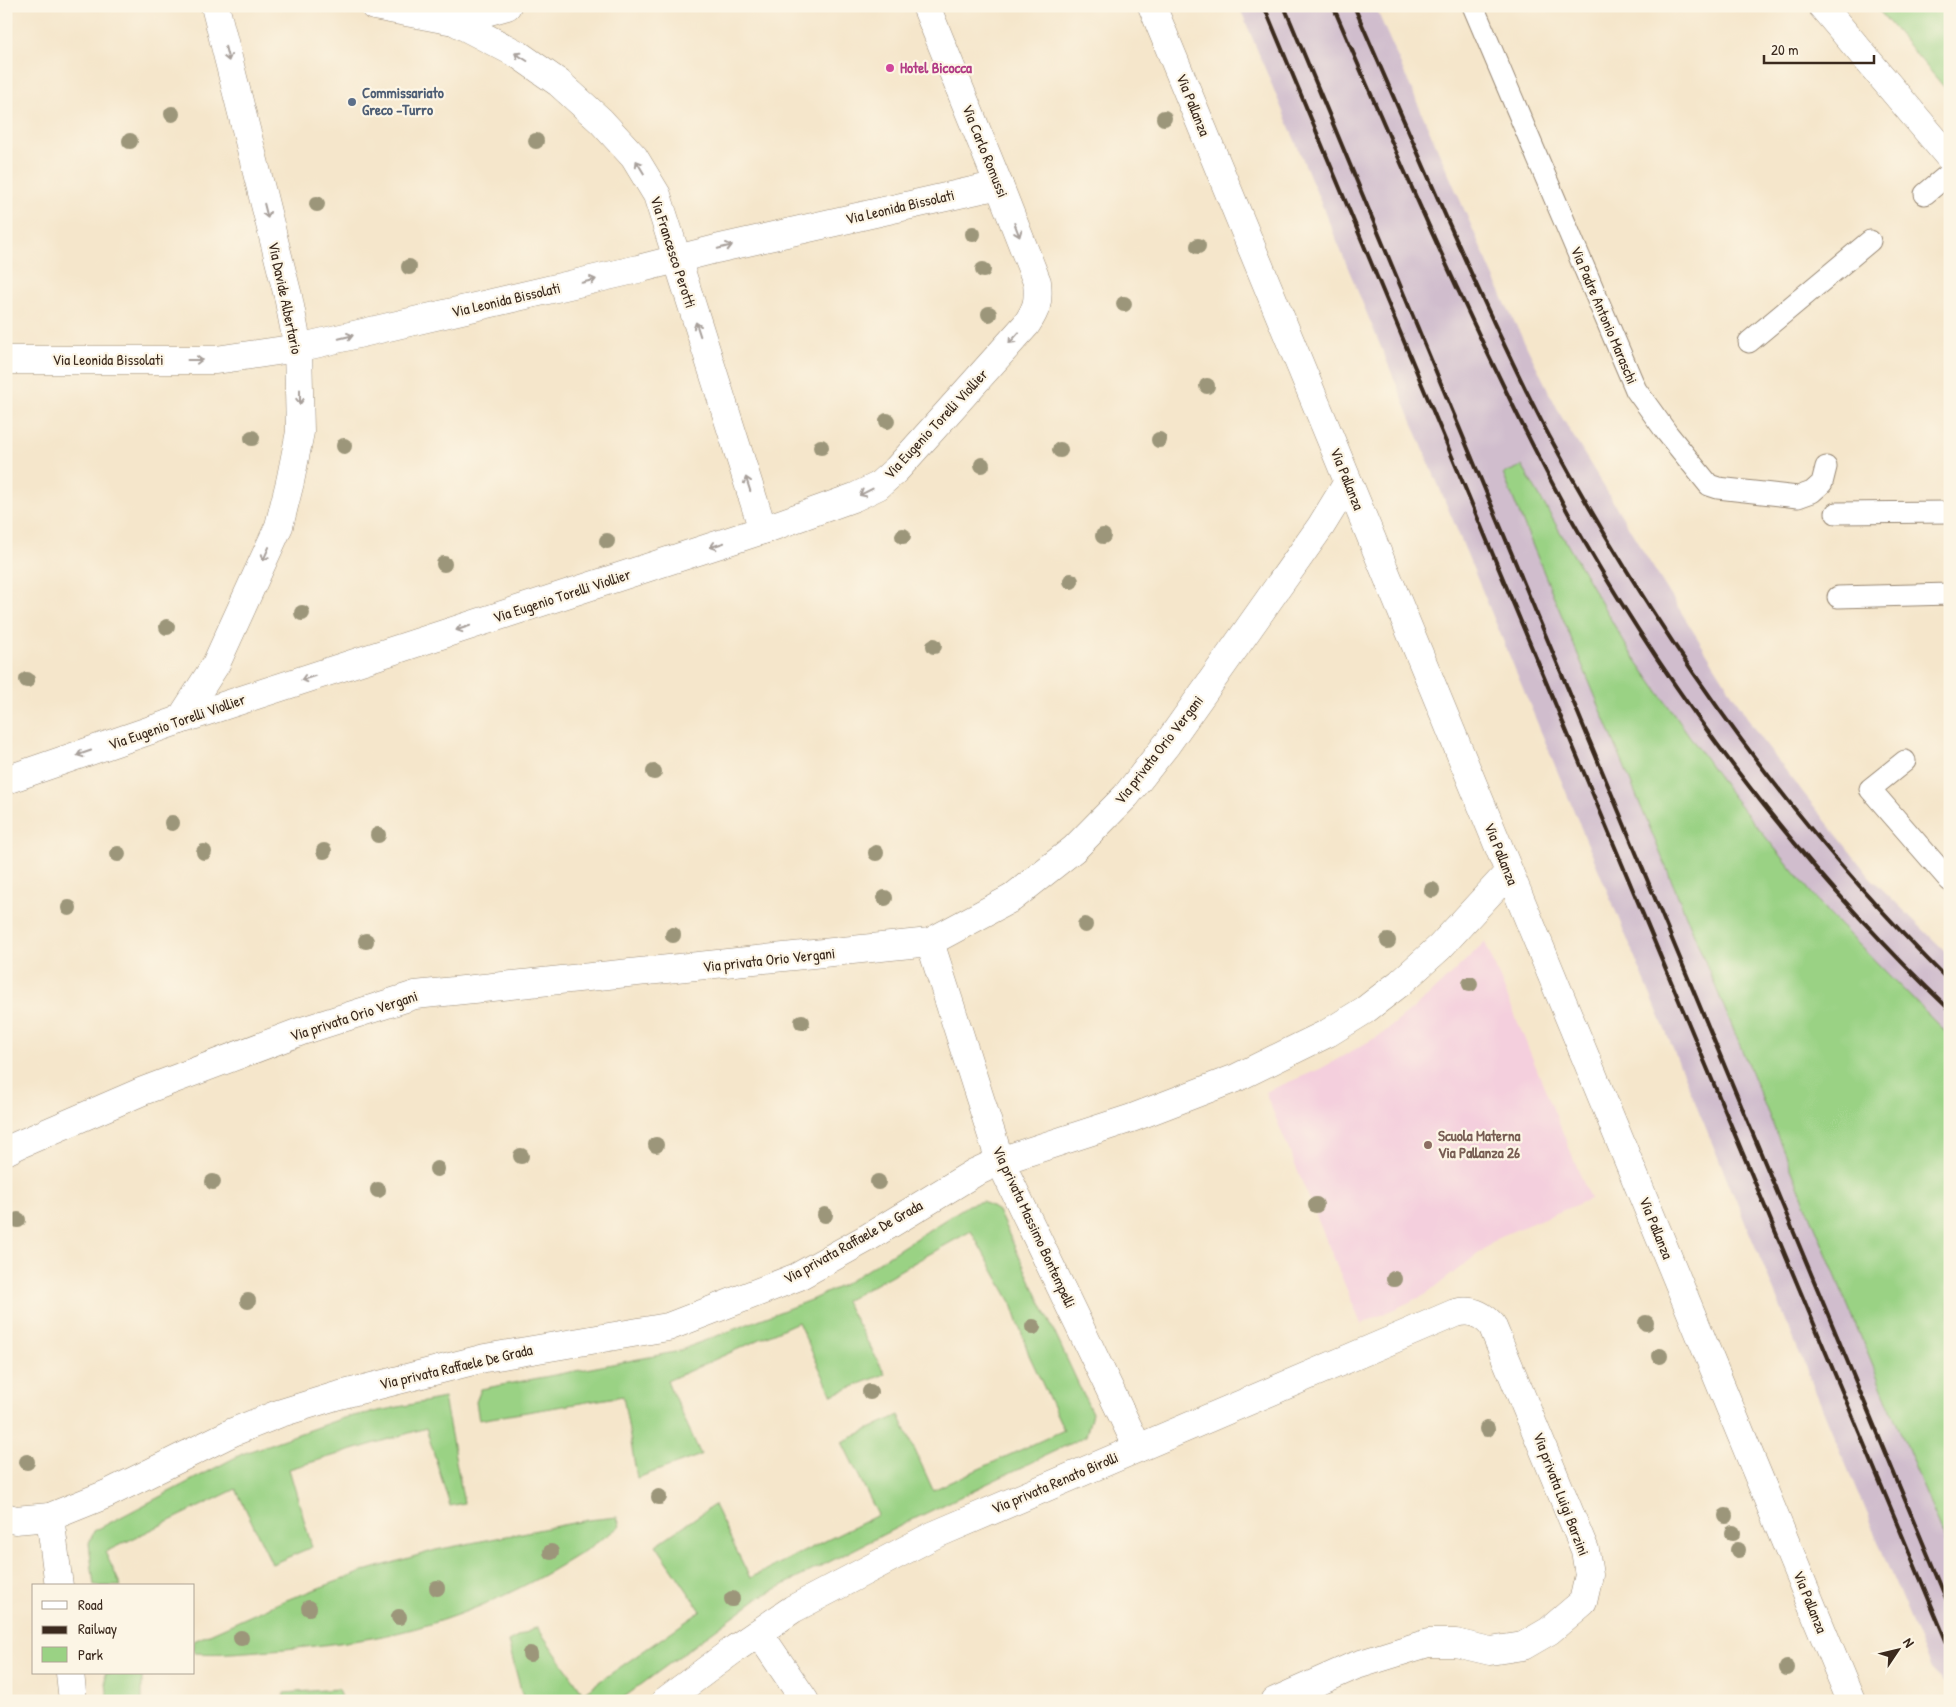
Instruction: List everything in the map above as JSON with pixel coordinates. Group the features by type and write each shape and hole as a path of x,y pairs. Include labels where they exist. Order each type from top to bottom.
{"street":[{"name":"Via Davide Albertario","path":"180,720 216,664 279,526 300,432 298,348 285,286 215,6"},
{"name":"Via Francesco Perotti","path":"374,6 454,21 519,55 559,84 634,157 657,195 763,530"},
{"path":"454,21 508,6"},
{"name":"Via Carlo Romussi","path":"926,6 1037,282 1038,297"},
{"name":"Via Pallanza","path":"1152,6 1851,1701"},
{"path":"1822,6 1950,158"},
{"name":"Via Leonida Bissolati","path":"6,360 216,360 298,348 678,260 725,247 999,185"},
{"name":"Via Eugenio Torelli Viollier","path":"6,780 180,720 763,530 855,497 878,486 897,469 1026,325 1035,312 1038,297"},
{"name":"Via privata Orio Vergani","path":"6,1151 18,1144 143,1090 302,1031 415,995 930,942 1012,898 1074,849 1126,796 1167,744 1301,555 1348,482"},
{"name":"Via privata Raffaele De Grada","path":"6,1517 15,1520 50,1517 107,1494 233,1432 278,1414 328,1398 485,1358 668,1327 797,1277 869,1237 974,1173 1000,1161 1132,1118 1236,1078 1328,1033 1365,1010 1400,983 1440,947 1509,872"},
{"name":"Via privata Massimo Bontempelli","path":"930,942 1000,1161 1138,1448"},
{"name":"Via privata Renato Birolli","path":"665,1701 793,1609 932,1536 1455,1313 1469,1311"},
{"name":"Via privata Luigi Barzini","path":"1275,1701 1354,1666 1428,1643 1456,1643 1490,1651 1523,1646 1549,1631 1583,1602 1589,1575 1586,1550 1492,1325 1480,1314 1469,1311"},
{"path":"50,1517 59,1584"},
{"path":"759,1633 805,1701"},
{"path":"70,1674 73,1701"}],"lane":[{"name":"Via Padre Antonio Maraschi","path":"1472,6 1636,390 1667,433 1710,485 1718,488 1798,497 1812,492 1822,483 1826,467"},
{"path":"1925,194 1950,173"},
{"path":"1749,342 1870,241"},
{"path":"1836,513 1950,512"},
{"path":"1838,597 1949,595"},
{"path":"1905,761 1870,789 1950,881"}],"shaded area":[{"path":"1239,6 1375,6 1506,305 1561,416 1760,738 1870,877 1950,956 1950,1037 1827,912 1732,796 1503,474 1950,1552 1950,1688 1931,1669"},
{"name":"Scuola Materna Via Pallanza 26","path":"1485,942 1590,1199 1501,1236 1425,1295 1361,1324 1265,1092 1320,1069 1382,1034 1427,997"}],"green space":[{"path":"1875,6 1950,6 1950,94"},
{"path":"1522,466 1628,649 1732,796 1827,912 1950,1037 1950,1552 1503,474"},
{"path":"983,1201 998,1211 1092,1413 1086,1436 914,1519 758,1598 619,1701 524,1701 508,1642 537,1627 583,1693 701,1611 656,1545 714,1505 750,1578 878,1515 842,1442 899,1415 933,1490 1064,1430 1029,1355 1012,1304 971,1231 845,1301 885,1374 832,1395 798,1322 667,1381 701,1455 637,1478 623,1396 479,1420 476,1402 481,1389 675,1352 813,1299 843,1285 968,1205"},
{"path":"444,1398 464,1503 450,1506 426,1428 289,1469 312,1547 272,1564 236,1489 105,1552 120,1584 94,1584 89,1543 94,1531 242,1454 343,1418"},
{"path":"617,1517 620,1526 594,1545 537,1579 508,1594 446,1619 383,1636 334,1644 217,1654 195,1653 195,1641 281,1602 368,1570 436,1550 588,1520"},
{"path":"105,1674 142,1674 142,1701 108,1701"},
{"path":"338,1689 342,1701 284,1701 284,1693"}],"railway":[{"path":"1264,6 1950,1650"},
{"path":"1284,6 1950,1608"},
{"path":"1333,6 1395,150 1481,340 1563,503 1622,605 1663,667 1750,788 1846,903 1897,958 1950,1010"},
{"path":"1354,6 1487,308 1527,393 1594,516 1683,658 1782,794 1891,921 1950,982"}],"place":[{"name":"Hotel Bicocca","path":"890,68"},
{"name":"Commissariato Greco -Turro","path":"352,102"},
{"name":"Scuola Materna Via Pallanza 26","path":"1428,1145"}]}
